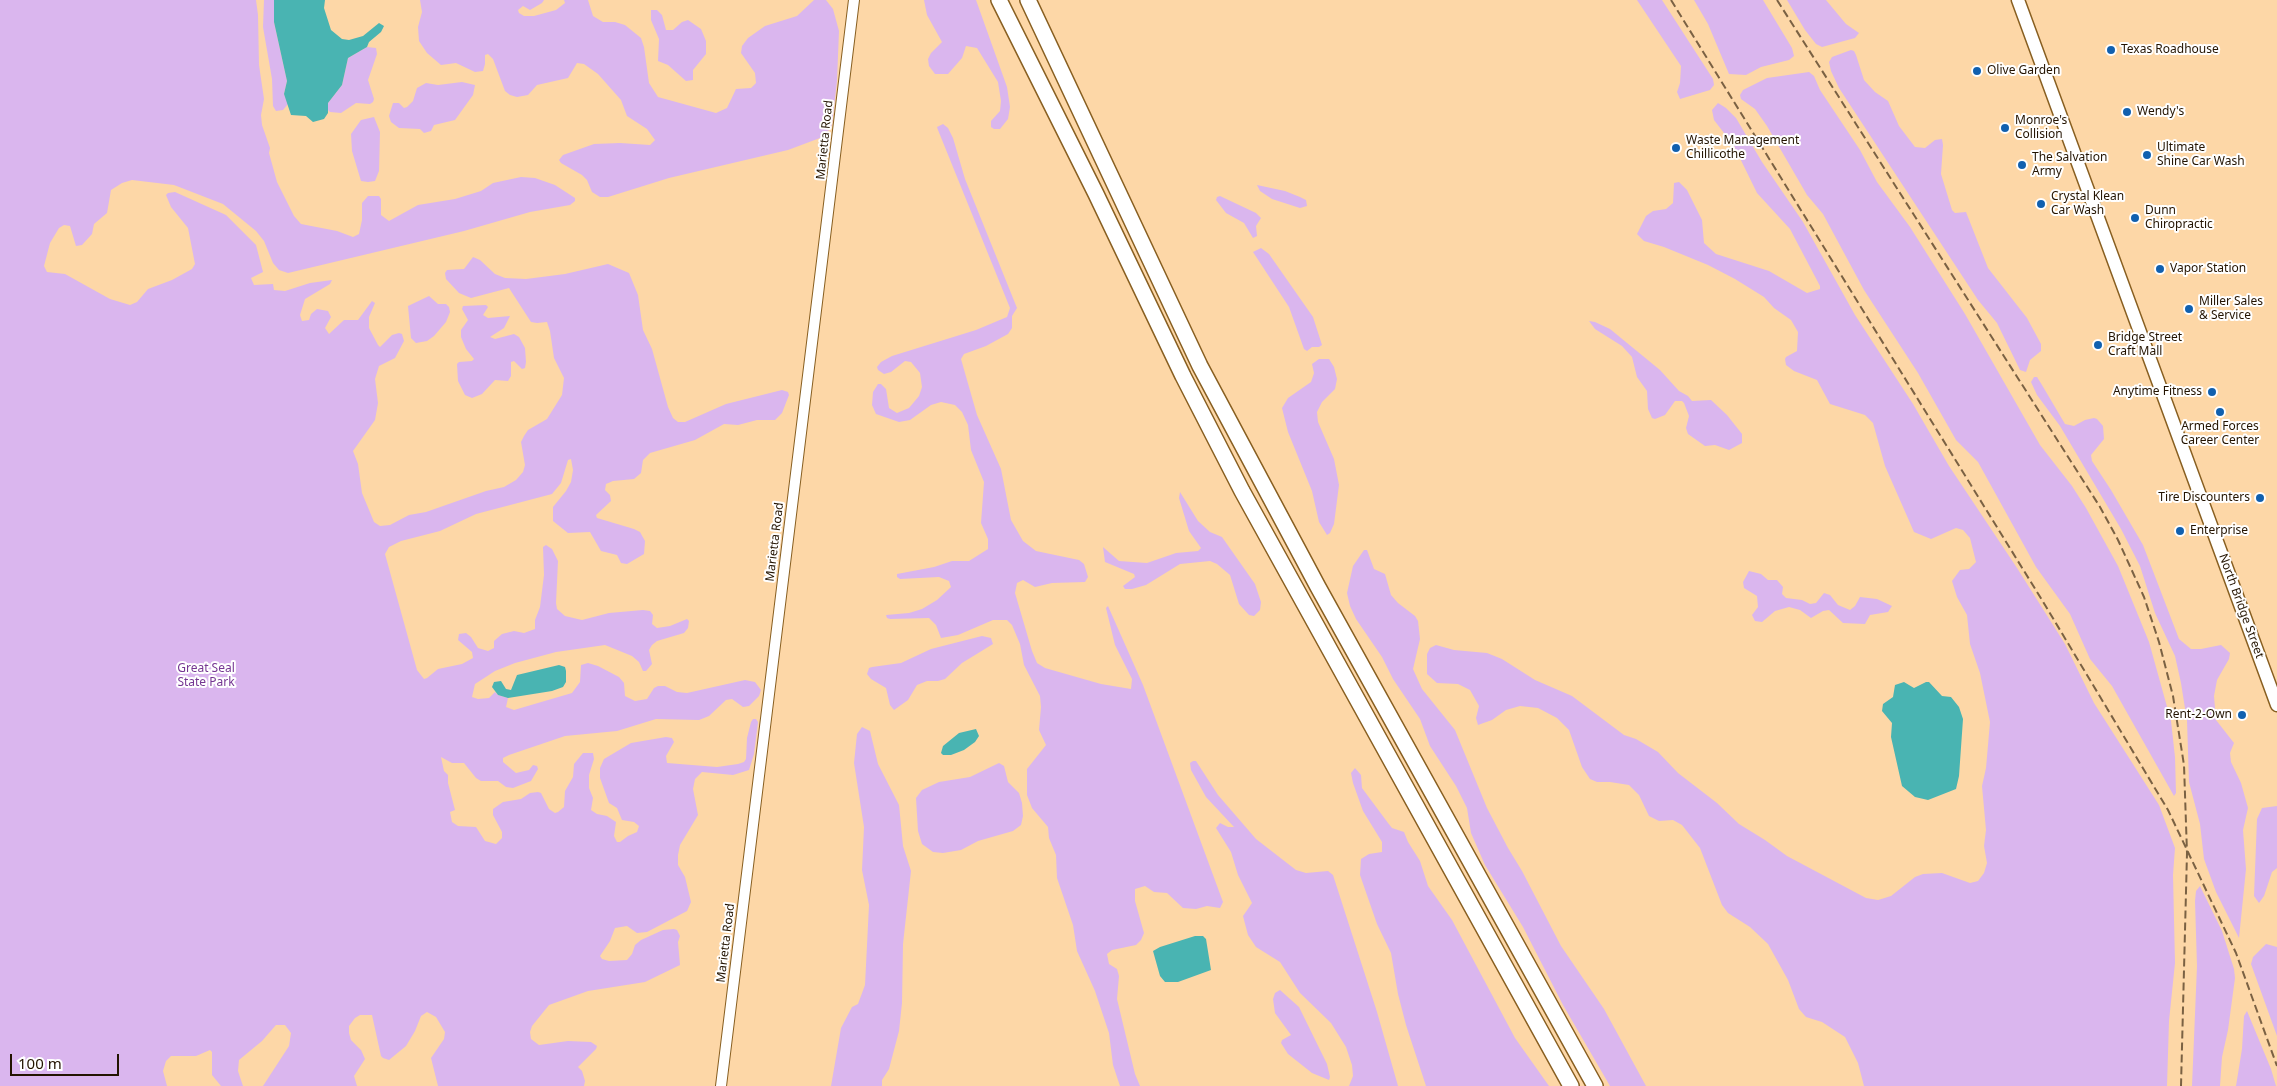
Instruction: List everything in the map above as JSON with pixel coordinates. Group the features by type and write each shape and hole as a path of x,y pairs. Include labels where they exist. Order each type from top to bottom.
{"highway":[{"path":"999,0 1096,194 1182,376 1242,492 1571,1086"},
{"path":"1028,0 1200,366 1313,578 1595,1086"}],"main road":[{"name":"North Bridge Street","path":"2018,0 2277,705"}],"street":[{"name":"Marietta Road","path":"721,1086 854,0"}],"green space":[{"name":"Great Seal State Park","path":"0,0 256,0 259,65 264,99 261,115 262,125 270,148 269,153 277,182 294,216 301,224 337,231 353,237 359,234 362,220 362,203 368,196 379,196 381,199 381,215 389,221 418,205 455,199 481,191 493,183 521,177 535,178 555,185 575,198 575,201 570,205 530,212 464,231 288,273 279,270 273,263 264,241 256,231 223,204 174,185 132,180 122,183 111,190 107,213 94,224 92,234 82,245 76,246 70,226 64,225 59,228 50,243 44,266 47,272 65,274 110,299 130,305 137,302 148,289 172,280 192,269 195,264 188,228 171,207 166,195 175,192 226,215 256,245 263,272 251,278 254,285 273,284 274,290 285,291 310,283 332,280 330,284 305,299 300,315 302,321 309,320 311,314 317,309 328,311 331,317 325,328 329,334 344,320 358,320 372,301 375,303 369,317 369,328 378,345 380,347 392,335 399,333 402,334 404,341 395,358 379,366 375,379 378,403 375,420 353,451 358,464 362,493 374,522 380,526 390,525 409,515 426,512 486,491 504,487 516,480 523,472 525,465 521,442 524,436 528,430 547,419 562,395 564,378 554,358 547,322 531,322 509,288 471,298 459,293 446,279 445,273 447,270 464,269 473,257 480,260 495,274 505,278 526,279 565,274 608,264 629,273 638,295 643,330 652,349 668,407 673,418 678,422 685,422 726,404 782,390 788,392 789,395 782,413 775,420 757,420 738,425 724,424 695,440 650,453 643,460 641,473 634,479 613,481 606,484 605,490 610,495 611,501 596,515 597,518 634,529 640,532 645,541 644,554 627,564 621,563 617,555 601,551 590,532 568,533 553,521 553,507 571,482 573,470 571,459 568,460 561,483 552,494 476,514 440,531 401,541 389,547 385,554 417,670 424,679 438,669 462,664 473,658 472,652 458,640 459,634 466,633 478,648 488,651 494,648 494,641 502,634 514,631 524,633 535,629 544,575 543,547 546,545 552,549 558,561 556,603 557,609 565,616 582,620 609,613 643,610 650,611 653,615 652,624 657,628 670,626 687,619 689,621 688,628 684,633 657,641 652,645 649,650 652,664 646,671 643,671 639,662 632,656 605,645 556,652 515,663 495,671 475,684 472,697 478,699 489,698 495,692 508,698 506,707 514,710 572,693 580,682 581,665 588,663 619,677 624,683 625,696 635,701 647,699 654,688 658,686 665,686 677,692 687,693 745,680 755,682 761,690 759,696 749,706 743,707 732,699 726,700 709,716 699,720 656,719 617,731 565,736 509,755 503,758 503,762 516,773 529,770 533,765 537,766 538,769 531,781 513,788 506,787 498,781 481,781 476,778 464,763 452,763 441,757 444,771 448,775 448,783 455,810 450,812 452,822 458,826 476,827 485,841 496,844 502,838 502,832 493,815 493,809 503,802 521,799 530,793 538,792 541,793 549,809 555,813 558,812 564,807 565,791 573,777 574,764 583,753 593,753 594,759 589,775 589,788 593,798 591,810 597,814 607,816 616,822 614,836 617,842 620,842 637,832 639,826 634,822 622,820 617,808 609,803 600,778 600,768 604,759 631,743 666,737 672,738 674,742 666,756 667,763 717,767 738,764 746,759 747,738 751,722 753,719 756,719 758,722 754,754 749,770 733,775 702,772 695,779 693,789 698,815 680,845 678,855 678,865 685,877 691,902 687,911 647,932 637,933 627,926 615,928 610,941 600,956 602,959 609,961 627,960 632,954 635,945 641,940 663,930 674,929 677,930 680,936 678,942 680,965 645,982 588,991 549,1005 532,1026 530,1032 531,1039 539,1045 568,1041 591,1042 597,1046 578,1067 582,1071 585,1081 584,1086 438,1086 431,1058 444,1039 445,1032 436,1017 427,1012 421,1016 406,1046 389,1060 381,1056 372,1015 360,1015 355,1018 349,1026 349,1033 351,1040 361,1050 365,1059 354,1076 357,1086 263,1086 289,1046 291,1033 285,1025 276,1025 262,1041 239,1060 238,1071 243,1086 221,1086 212,1075 212,1052 210,1050 196,1056 171,1056 166,1061 163,1071 167,1086 0,1086"},
{"path":"264,0 274,0 274,22 287,81 284,94 288,104 283,110 276,111 273,106 272,79 263,27"},
{"path":"420,0 544,0 530,10 523,6 518,10 524,16 534,16 556,10 565,3 564,0 588,0 593,16 603,22 615,22 625,25 641,38 649,83 658,97 716,113 727,108 736,89 751,88 756,83 755,73 741,53 742,46 748,38 765,26 797,16 814,0 826,0 833,9 839,31 837,81 832,125 826,134 820,138 788,150 669,178 608,197 600,197 592,192 587,180 582,175 561,163 559,160 563,155 594,144 650,145 655,140 647,129 627,116 621,100 598,74 584,64 577,63 568,78 537,85 528,95 517,97 510,95 505,91 493,59 488,54 485,55 483,71 475,72 456,63 441,65 427,53 419,41 418,27 422,12"},
{"path":"924,0 976,0 1007,87 1010,107 1008,119 1000,129 991,127 991,121 1000,111 1001,101 998,82 977,48 966,46 962,58 948,74 935,74 929,66 928,59 931,53 942,42 927,15"},
{"path":"1637,0 1662,0 1713,79 1714,85 1710,90 1680,99 1677,92 1680,83 1681,66"},
{"path":"1694,0 1763,0 1792,48 1794,56 1789,60 1761,67 1746,75 1729,74 1708,24"},
{"path":"1787,0 1826,0 1846,24 1859,33 1855,38 1822,47 1816,44 1805,30"},
{"path":"651,10 657,10 662,15 666,30 673,30 682,22 688,20 701,29 706,41 706,54 693,70 693,80 686,81 668,65 658,61 659,39 651,20"},
{"path":"367,47 376,48 377,54 368,80 374,99 373,102 370,104 356,103 341,113 330,112 328,110 328,103 342,85 348,58"},
{"path":"1851,50 1856,55 1864,80 1875,92 1888,101 1899,126 1915,147 1925,148 1935,140 1942,139 1941,174 1952,210 1955,213 1966,212 1988,268 2027,318 2041,344 2041,351 2030,360 2026,372 2020,370 1997,323 1978,300 1839,88 1829,62 1832,57"},
{"path":"1809,72 1814,76 1820,90 1860,150 1877,182 1910,227 1965,314 2040,445 2072,486 2118,566 2149,642 2171,721 2175,757 2176,793 2174,796 2112,686 2090,659 2070,614 2036,567 1978,462 1956,440 1918,373 1864,290 1823,214 1807,195 1767,126 1755,109 1741,99 1740,95 1743,90 1767,78"},
{"path":"462,82 475,85 473,95 455,120 434,125 431,131 424,133 420,129 399,128 391,122 389,116 393,103 399,103 404,108 407,107 413,101 417,88 426,83 438,85"},
{"path":"1718,103 1736,118 1762,162 1803,222 1855,315 1913,404 1949,466 2065,644 2094,703 2159,805 2175,848 2173,875 2175,963 2169,1021 2167,1086 1864,1086 1858,1063 1845,1037 1822,1022 1806,1017 1799,1009 1788,980 1768,944 1750,927 1728,913 1722,905 1700,848 1682,825 1673,820 1659,821 1649,816 1639,795 1629,785 1597,782 1590,779 1582,767 1569,730 1557,718 1538,708 1520,706 1506,710 1492,720 1478,725 1476,718 1479,706 1470,690 1458,684 1437,683 1427,674 1427,654 1430,648 1436,645 1454,650 1487,653 1502,659 1535,680 1572,696 1624,735 1636,739 1658,752 1678,773 1717,803 1739,824 1787,856 1866,898 1878,900 1891,896 1915,877 1923,874 1942,873 1970,883 1978,881 1984,873 1987,863 1984,846 1986,830 1982,786 1986,768 1990,722 1980,673 1970,644 1967,615 1957,597 1952,581 1960,570 1969,569 1976,562 1970,538 1963,530 1956,528 1931,539 1914,532 1885,466 1873,423 1865,415 1830,404 1817,380 1794,371 1786,365 1786,357 1797,351 1798,332 1791,320 1774,308 1764,297 1735,279 1708,265 1644,241 1637,234 1646,216 1653,211 1666,209 1673,203 1674,183 1679,182 1687,190 1702,220 1704,243 1716,254 1769,271 1807,293 1820,289 1790,229 1757,193 1734,146 1714,120 1712,110"},
{"path":"374,117 380,132 379,171 375,181 361,181 352,151 351,134 361,120"},
{"path":"943,124 948,128 953,138 965,179 1017,308 1012,316 1012,328 1008,334 986,346 964,354 961,359 977,415 1001,469 1011,520 1023,541 1036,551 1079,560 1084,564 1088,577 1085,582 1052,583 1035,587 1023,580 1017,583 1015,593 1032,651 1037,663 1045,668 1101,684 1131,689 1132,679 1115,645 1106,608 1108,606 1143,685 1223,902 1220,908 1207,906 1196,909 1183,908 1167,893 1154,892 1145,886 1135,889 1135,901 1144,933 1141,940 1136,945 1112,950 1107,954 1109,964 1117,969 1119,976 1117,999 1135,1074 1140,1086 1120,1086 1113,1065 1109,1033 1095,991 1077,951 1073,925 1057,878 1056,855 1049,838 1048,827 1032,808 1027,795 1027,769 1046,745 1039,730 1040,696 1024,665 1020,644 1012,625 1007,620 993,620 958,635 941,638 936,625 929,618 890,619 886,615 909,613 922,609 937,600 951,587 949,581 939,577 900,579 897,577 897,574 934,567 952,561 969,561 988,549 988,539 981,523 984,482 971,450 968,425 962,412 955,405 941,402 931,405 910,420 899,422 876,414 872,405 873,392 878,384 881,384 886,389 889,408 897,413 909,408 919,396 922,387 920,373 911,362 905,361 891,372 884,374 877,367 881,362 892,356 976,330 1007,317 1010,308 938,130 937,127"},
{"path":"1257,185 1285,191 1300,197 1306,200 1307,206 1300,208 1272,199 1260,191"},
{"path":"1220,196 1256,213 1261,218 1256,226 1257,236 1253,238 1244,223 1226,213 1216,200"},
{"path":"1261,248 1269,254 1313,317 1322,345 1319,347 1312,347 1307,351 1304,349 1289,307 1253,252"},
{"path":"429,296 438,304 446,304 450,312 446,322 434,336 427,341 416,343 411,338 408,306"},
{"path":"486,305 488,307 483,315 488,318 510,316 504,328 490,337 495,339 514,334 519,337 525,348 526,362 525,368 522,369 514,361 511,362 511,376 508,381 495,380 482,394 472,398 465,395 458,381 457,364 474,359 466,349 461,337 461,330 468,320 462,309 463,306"},
{"path":"1589,321 1610,329 1660,370 1679,391 1688,396 1692,401 1711,400 1727,415 1742,434 1742,443 1729,450 1715,445 1705,446 1688,434 1686,428 1689,416 1682,401 1675,401 1665,415 1655,419 1652,418 1648,409 1647,391 1637,377 1632,357 1622,346 1595,329"},
{"path":"1319,359 1329,359 1334,367 1337,379 1335,389 1322,402 1317,412 1318,422 1334,459 1339,485 1334,524 1327,535 1319,522 1312,491 1288,432 1282,408 1288,398 1311,382 1314,373 1312,364"},
{"path":"2034,377 2037,377 2065,424 2074,426 2094,418 2103,426 2104,439 2091,455 2092,461 2143,545 2179,639 2191,649 2221,645 2230,653 2229,659 2217,680 2214,696 2216,720 2234,743 2230,753 2231,762 2241,783 2248,808 2243,830 2246,869 2239,938 2216,892 2204,859 2200,824 2189,782 2187,721 2175,656 2155,613 2140,566 2121,529 2060,426 2037,395 2031,382"},
{"path":"1180,492 1198,521 1210,532 1222,537 1255,584 1261,602 1260,610 1254,616 1249,615 1239,604 1230,575 1217,564 1210,561 1180,564 1146,585 1132,589 1125,589 1123,586 1135,577 1134,574 1105,562 1103,547 1119,561 1147,563 1176,553 1198,551 1201,548 1189,531 1179,498"},
{"path":"1364,550 1367,550 1374,569 1385,574 1391,595 1415,616 1418,621 1420,639 1413,669 1422,689 1455,730 1487,808 1508,848 1561,946 1604,1009 1646,1086 1610,1086 1563,1005 1523,927 1485,865 1471,833 1467,808 1456,786 1430,746 1420,719 1393,679 1382,657 1356,619 1350,606 1347,593 1353,566"},
{"path":"1749,571 1761,574 1768,580 1777,580 1783,587 1782,594 1786,598 1802,600 1810,604 1816,603 1824,593 1830,595 1838,605 1850,610 1855,606 1860,597 1877,599 1892,606 1888,612 1870,615 1865,624 1843,623 1829,610 1823,611 1811,618 1800,610 1789,607 1775,611 1762,622 1755,621 1752,615 1758,607 1757,596 1744,588 1743,582"},
{"path":"982,636 991,638 993,644 962,663 945,679 927,681 917,685 908,700 894,710 890,705 886,688 871,679 867,674 869,668 872,667 901,663 931,649"},
{"path":"862,727 870,731 878,764 899,805 903,846 911,871 903,944 902,1003 899,1031 889,1069 882,1080 882,1086 831,1086 841,1028 852,1007 858,1004 865,985 869,905 862,870 864,827 854,763 857,734"},
{"path":"1196,761 1218,795 1256,839 1296,870 1306,873 1328,871 1333,875 1377,1012 1398,1086 1349,1086 1353,1076 1352,1065 1346,1047 1331,1023 1300,993 1280,962 1256,947 1248,935 1243,916 1252,903 1238,875 1231,852 1216,828 1220,823 1228,827 1234,827 1206,797 1191,770 1190,763"},
{"path":"999,763 1004,766 1008,782 1019,793 1023,816 1021,825 1013,831 978,841 961,850 943,853 933,852 922,844 918,831 916,798 922,790 939,782 970,777"},
{"path":"1355,768 1361,775 1362,788 1388,823 1392,828 1404,832 1420,861 1428,886 1452,920 1515,1038 1549,1086 1426,1086 1406,1025 1398,994 1391,953 1377,924 1360,875 1361,859 1369,854 1382,852 1382,842 1363,811 1351,773"},
{"path":"2277,806 2277,868 2272,872 2264,896 2259,903 2254,896 2257,819 2262,808"},
{"path":"2200,886 2222,931 2235,978 2228,1030 2222,1057 2220,1086 2192,1086 2197,966 2195,901 2196,891"},
{"path":"2266,944 2277,947 2277,1036 2251,964 2253,957"},
{"path":"1280,990 1299,1007 1327,1064 1329,1080 1312,1073 1288,1054 1281,1043 1282,1040 1291,1035 1275,1013 1273,999 1275,993"},
{"path":"2247,1011 2276,1086 2236,1086 2242,1049 2244,1016"}],"water":[{"path":"274,0 325,0 324,8 331,30 342,39 349,40 363,36 379,23 384,26 381,32 369,42 367,47 348,58 342,85 328,103 328,113 324,119 313,122 306,116 291,115 284,94 287,81 274,22"},
{"path":"559,665 565,667 566,682 563,687 552,691 508,698 498,695 492,687 494,682 501,681 506,689 511,690 517,675"},
{"path":"1904,682 1914,688 1929,682 1942,696 1951,697 1959,707 1963,719 1959,776 1956,789 1928,800 1915,797 1902,786 1891,737 1892,723 1882,711 1883,704 1893,697 1895,685"},
{"path":"976,729 979,736 975,742 964,750 951,755 943,755 941,753 943,746 959,733"},
{"path":"1195,936 1203,936 1206,939 1211,970 1178,982 1165,982 1160,976 1153,951"}],"railway":[{"path":"1671,0 2042,600 2168,810 2236,953 2277,1066"},
{"path":"1777,0 2100,507 2118,540 2144,597 2159,642 2173,696 2184,765 2187,853 2181,1086"}],"place":[{"name":"Texas Roadhouse","path":"2111,50"},
{"name":"Olive Garden","path":"1977,71"},
{"name":"Wendy's","path":"2127,112"},
{"name":"Monroe's Collision","path":"2005,128"},
{"name":"Waste Management Chillicothe","path":"1676,148"},
{"name":"Ultimate Shine Car Wash","path":"2147,155"},
{"name":"The Salvation Army","path":"2022,165"},
{"name":"Crystal Klean Car Wash","path":"2041,204"},
{"name":"Dunn Chiropractic","path":"2135,218"},
{"name":"Vapor Station","path":"2160,269"},
{"name":"Miller Sales & Service","path":"2189,309"},
{"name":"Bridge Street Craft Mall","path":"2098,345"},
{"name":"Anytime Fitness","path":"2212,392"},
{"name":"Armed Forces Career Center","path":"2220,412"},
{"name":"Tire Discounters","path":"2260,498"},
{"name":"Enterprise","path":"2180,531"},
{"name":"Rent-2-Own","path":"2242,715"}]}
